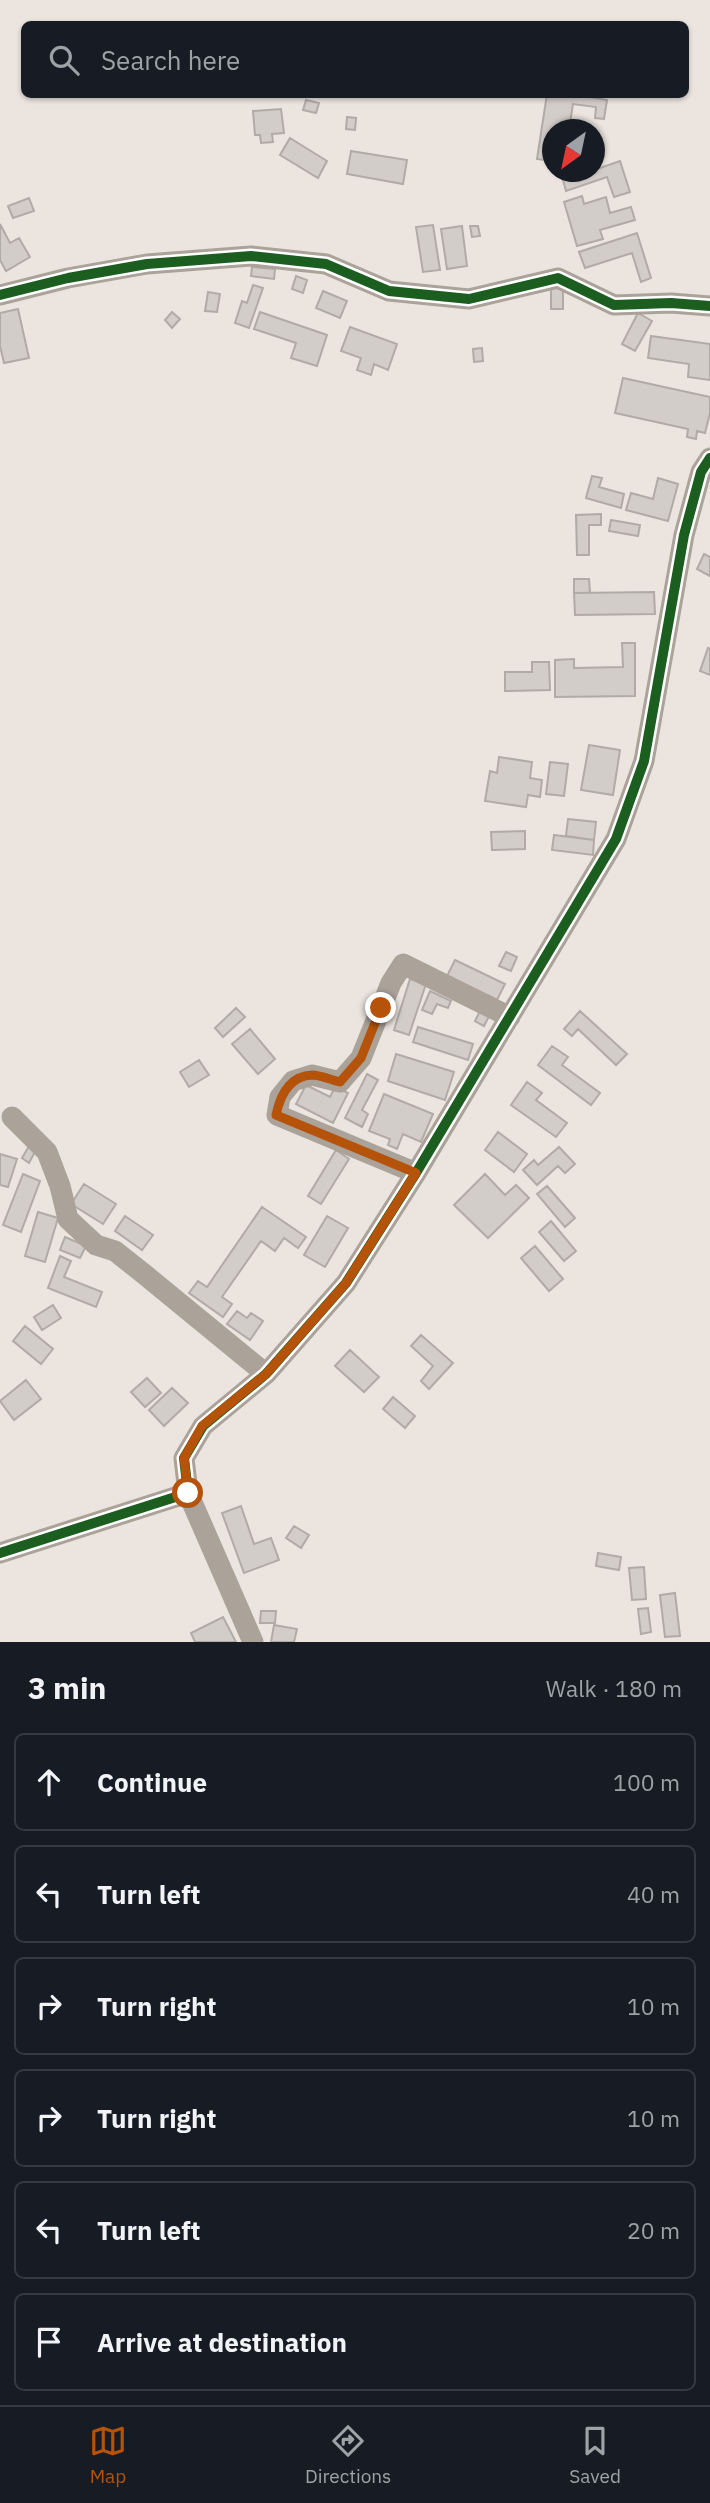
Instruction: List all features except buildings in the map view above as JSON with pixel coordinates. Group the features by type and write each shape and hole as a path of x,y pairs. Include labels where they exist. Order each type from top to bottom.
{"street":[{"path":"0,295 68,278 147,264 251,256 326,264 389,290 469,299 558,278 614,305 671,303 710,306"},
{"path":"253,1642 188,1493 184,1458 202,1426 266,1374 346,1283 416,1173 616,839 644,761 684,536 701,471 710,458"},
{"path":"416,1173 276,1115 280,1097 293,1082 312,1075 340,1082 361,1058 391,983 403,964 510,1017"},
{"path":"12,1117 47,1152 60,1186 68,1219 96,1245 115,1251 266,1374"},
{"path":"0,1553 188,1493"}],"cycle path":[{"path":"0,295 68,278 147,264 251,256 326,264 389,291 469,299 558,278 614,305 671,303 710,306"},
{"path":"0,1553 188,1493 184,1458 203,1426 266,1374 346,1283 416,1173 616,839 644,761 684,535 701,472 710,458"}],"route":[{"path":"188,1493 184,1458 202,1426 266,1374 346,1283 416,1173 276,1115 280,1097 293,1082 312,1075 340,1082 361,1058 381,1008"}]}
